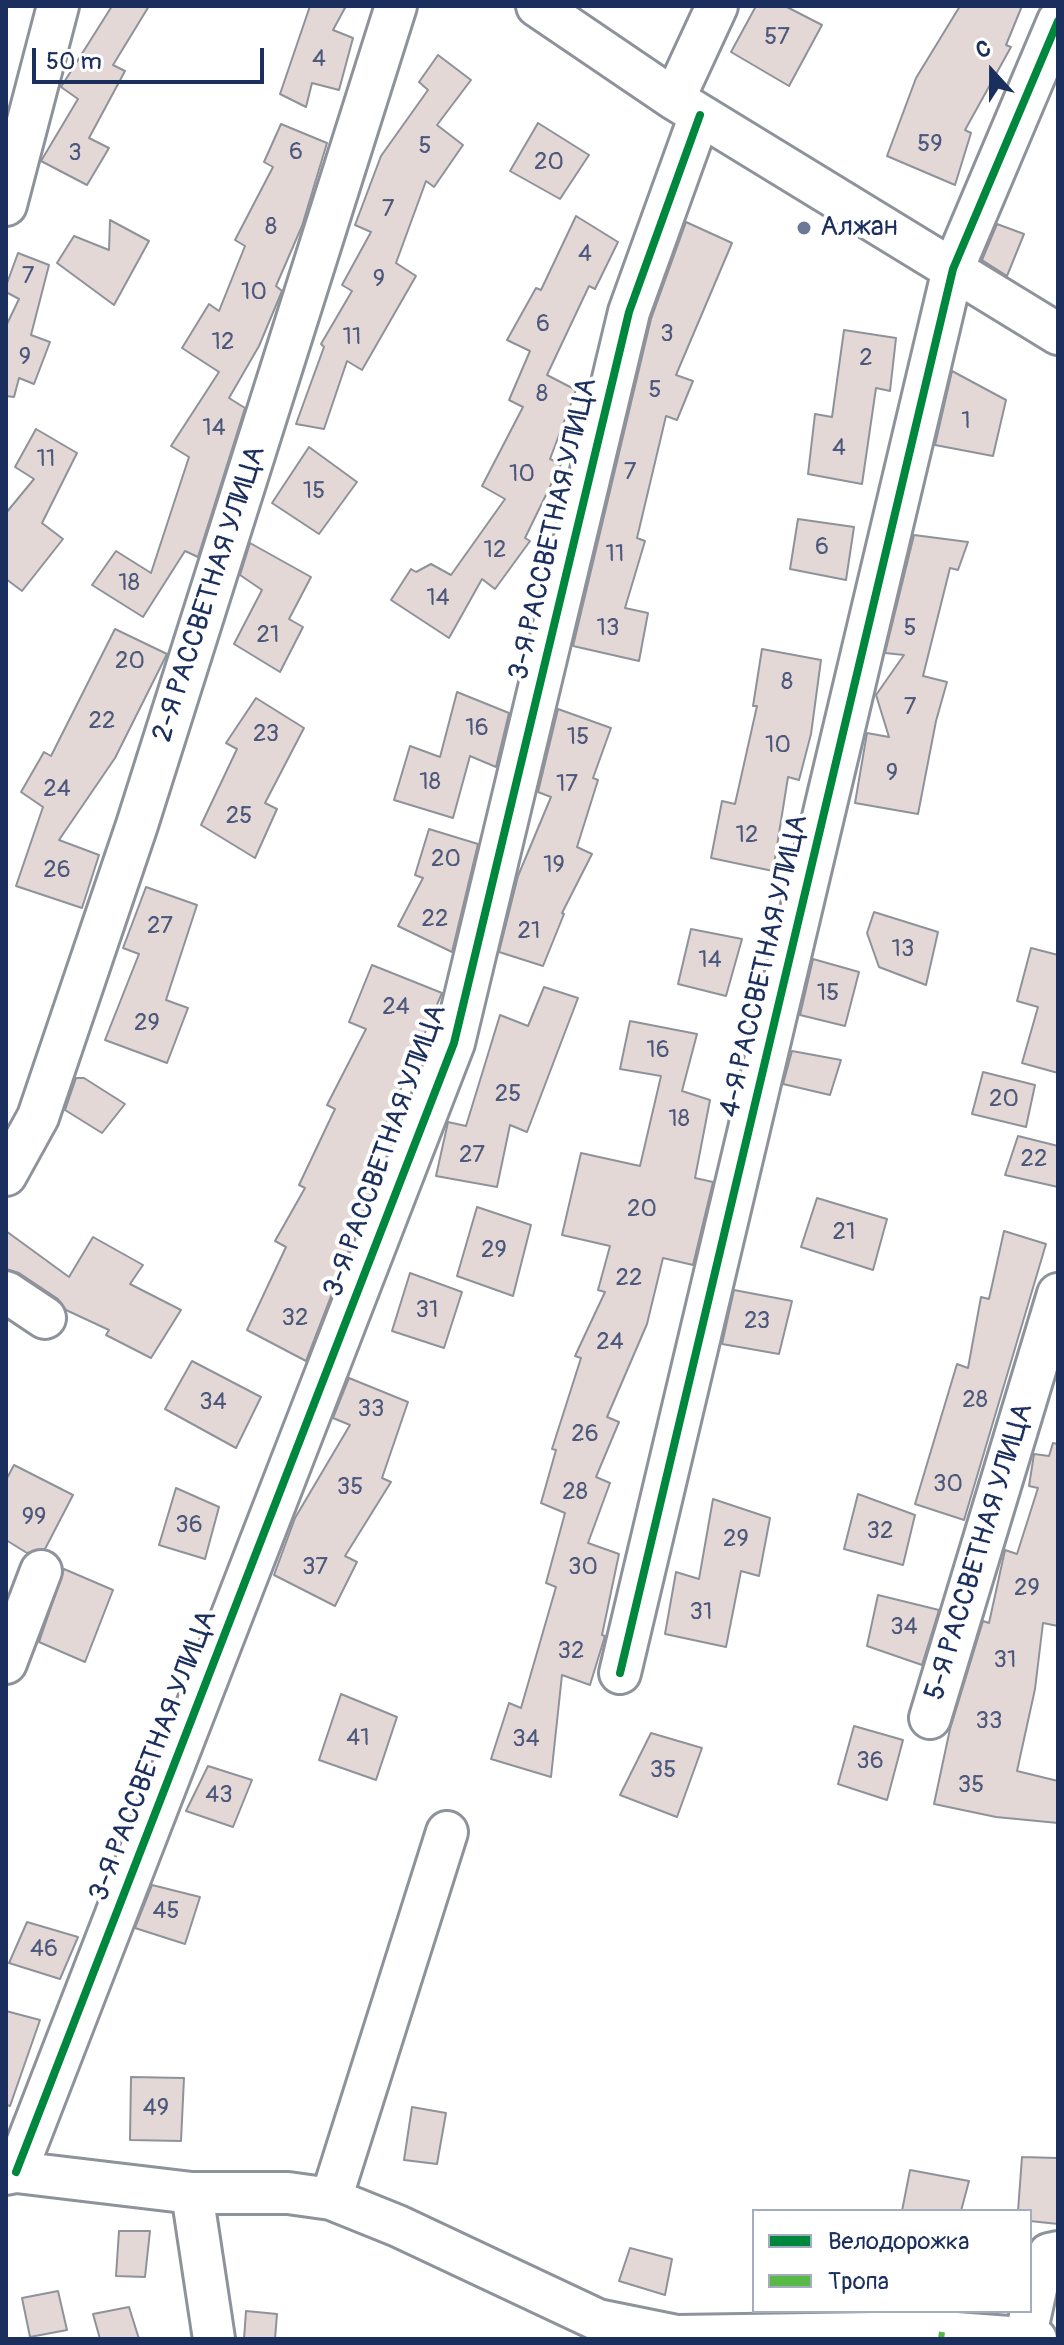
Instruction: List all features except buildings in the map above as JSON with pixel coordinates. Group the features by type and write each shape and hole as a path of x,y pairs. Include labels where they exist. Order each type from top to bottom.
{"street":[{"path":"6,205 58,6"},
{"name":"2-Я РАССВЕТНАЯ УЛИЦА","path":"6,1175 38,1117 137,825 396,6"},
{"path":"537,6 687,107 1058,334"},
{"name":"3-Я РАССВЕТНАЯ УЛИЦА","path":"11,2173 454,1043 629,312 717,6"},
{"name":"4-Я РАССВЕТНАЯ УЛИЦА","path":"620,1673 953,269 1058,21"},
{"path":"6,1292 45,1318"},
{"name":"5-Я РАССВЕТНАЯ УЛИЦА","path":"930,1718 1058,1294"},
{"path":"6,1663 41,1571"},
{"path":"331,2199 447,1832"},
{"path":"11,2173 192,2193 288,2193 331,2199 398,2226 598,2320 677,2336 942,2335 1036,2339"},
{"path":"192,2193 214,2339"},
{"path":"1032,2307 1040,2271 1049,2254 1058,2252"},
{"path":"1025,2339 1031,2313"}],"marked path":[{"path":"941,2339 942,2332"}],"cycle path":[{"path":"620,1673 953,269 1058,21"},
{"path":"16,2172 454,1043 629,312 700,115"}],"place":[{"name":"Алжан","path":"804,228"}]}
